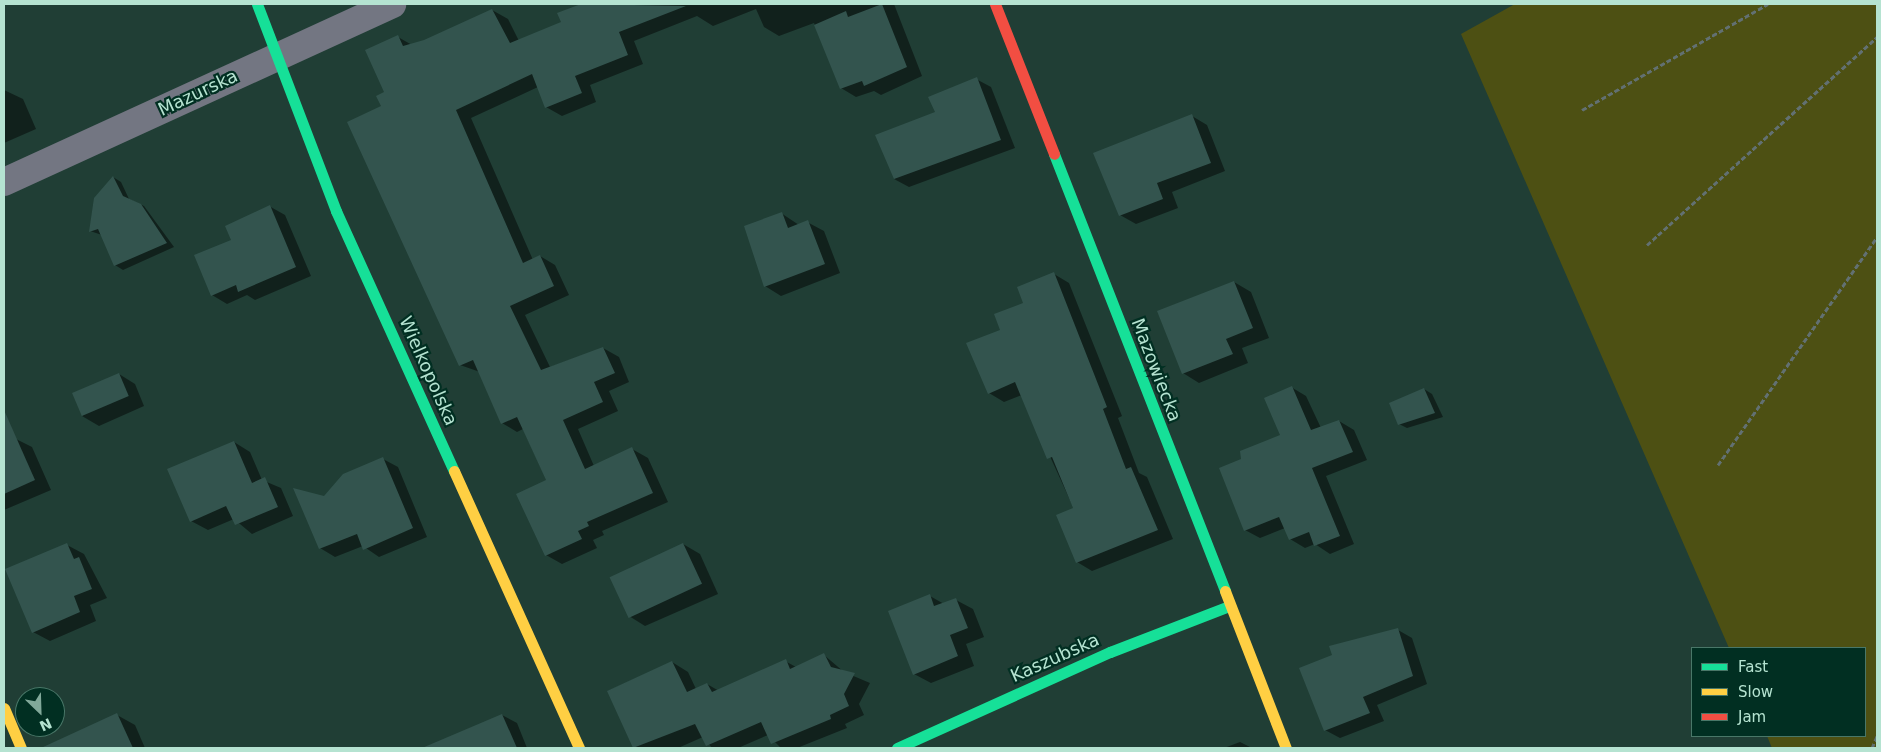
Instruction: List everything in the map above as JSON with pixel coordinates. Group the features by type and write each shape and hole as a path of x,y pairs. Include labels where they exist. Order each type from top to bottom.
{"street":[{"name":"Wielkopolska","path":"257,4 336,211 579,748"},
{"name":"Mazurska","path":"4,182 392,4"},
{"name":"Mazowiecka","path":"995,4 1286,748"},
{"name":"Kaszubska","path":"898,748 1110,652 1229,606"},
{"path":"4,708 21,748"}],"path":[{"path":"1582,110 1768,4"},
{"path":"1647,245 1877,37"},
{"path":"1718,465 1877,237"},
{"path":"1872,748 1877,736"}],"shaded area":[{"path":"1515,4 1877,4 1877,748 1772,748 1767,737 1866,737 1866,647 1729,647 1461,34"}],"building":[{"path":"581,4 686,6 619,32 628,55 575,76 582,93 545,108 532,74 456,110 523,263 540,255 554,286 510,306 541,370 603,347 615,373 594,382 603,402 563,420 585,469 632,447 653,493 587,522 589,526 578,531 582,539 545,556 516,494 546,480 517,417 501,424 473,360 459,366 347,122 381,106 376,96 384,92 365,50 398,35 403,46 424,40 492,9 510,43 561,22 557,13"},
{"path":"882,4 907,67 864,86 862,81 840,89 814,25 846,11 848,17"},
{"path":"977,77 1001,140 894,179 875,135 935,112 928,97"},
{"path":"1192,114 1211,163 1157,183 1163,199 1119,216 1093,153"},
{"path":"113,176 123,196 141,204 167,243 114,266 98,229 89,232 94,198"},
{"path":"270,205 296,267 238,292 236,285 211,296 194,255 231,240 225,226"},
{"path":"782,212 788,228 808,220 825,264 764,287 744,226"},
{"path":"1054,272 1107,407 1103,409 1126,469 1131,467 1158,530 1076,563 1056,515 1073,508 1052,457 1047,459 1015,382 988,394 966,343 1000,330 994,314 1023,303 1017,287"},
{"path":"1234,281 1253,328 1226,339 1233,354 1182,374 1157,311"},
{"path":"119,373 129,396 82,416 72,393"},
{"path":"1292,386 1311,430 1339,420 1353,452 1312,468 1340,536 1314,546 1309,532 1289,540 1279,517 1244,531 1219,468 1241,459 1240,451 1280,435 1264,398"},
{"path":"1424,388 1435,413 1398,425 1389,403"},
{"path":"4,410 35,480 4,494"},
{"path":"234,441 252,483 265,477 278,507 235,525 226,506 190,522 167,469"},
{"path":"383,457 413,528 363,550 357,534 319,549 293,488 324,496 343,474"},
{"path":"67,543 74,559 79,557 92,589 74,596 80,612 32,633 5,569"},
{"path":"683,543 702,584 629,618 610,577"},
{"path":"930,594 934,606 956,598 968,628 950,635 958,656 913,675 888,611"},
{"path":"1398,628 1413,676 1363,697 1370,713 1324,731 1299,668 1332,655 1329,646"},
{"path":"824,653 831,667 855,673 844,694 849,706 830,715 831,719 771,744 761,722 706,746 695,724 633,748 607,691 672,661 687,692 707,683 712,692 786,659 790,669"},
{"path":"117,713 133,748 41,748"},
{"path":"502,714 517,748 422,748"}],"traffic: fast":[{"path":"257,4 336,211 454,471"},
{"path":"1054,154 1225,591"},
{"path":"897,748 1110,652 1229,606"}],"traffic: slow":[{"path":"454,471 579,748"},
{"path":"1225,591 1286,748"},
{"path":"4,708 21,748"}],"traffic: jam":[{"path":"995,4 1054,154"}]}
